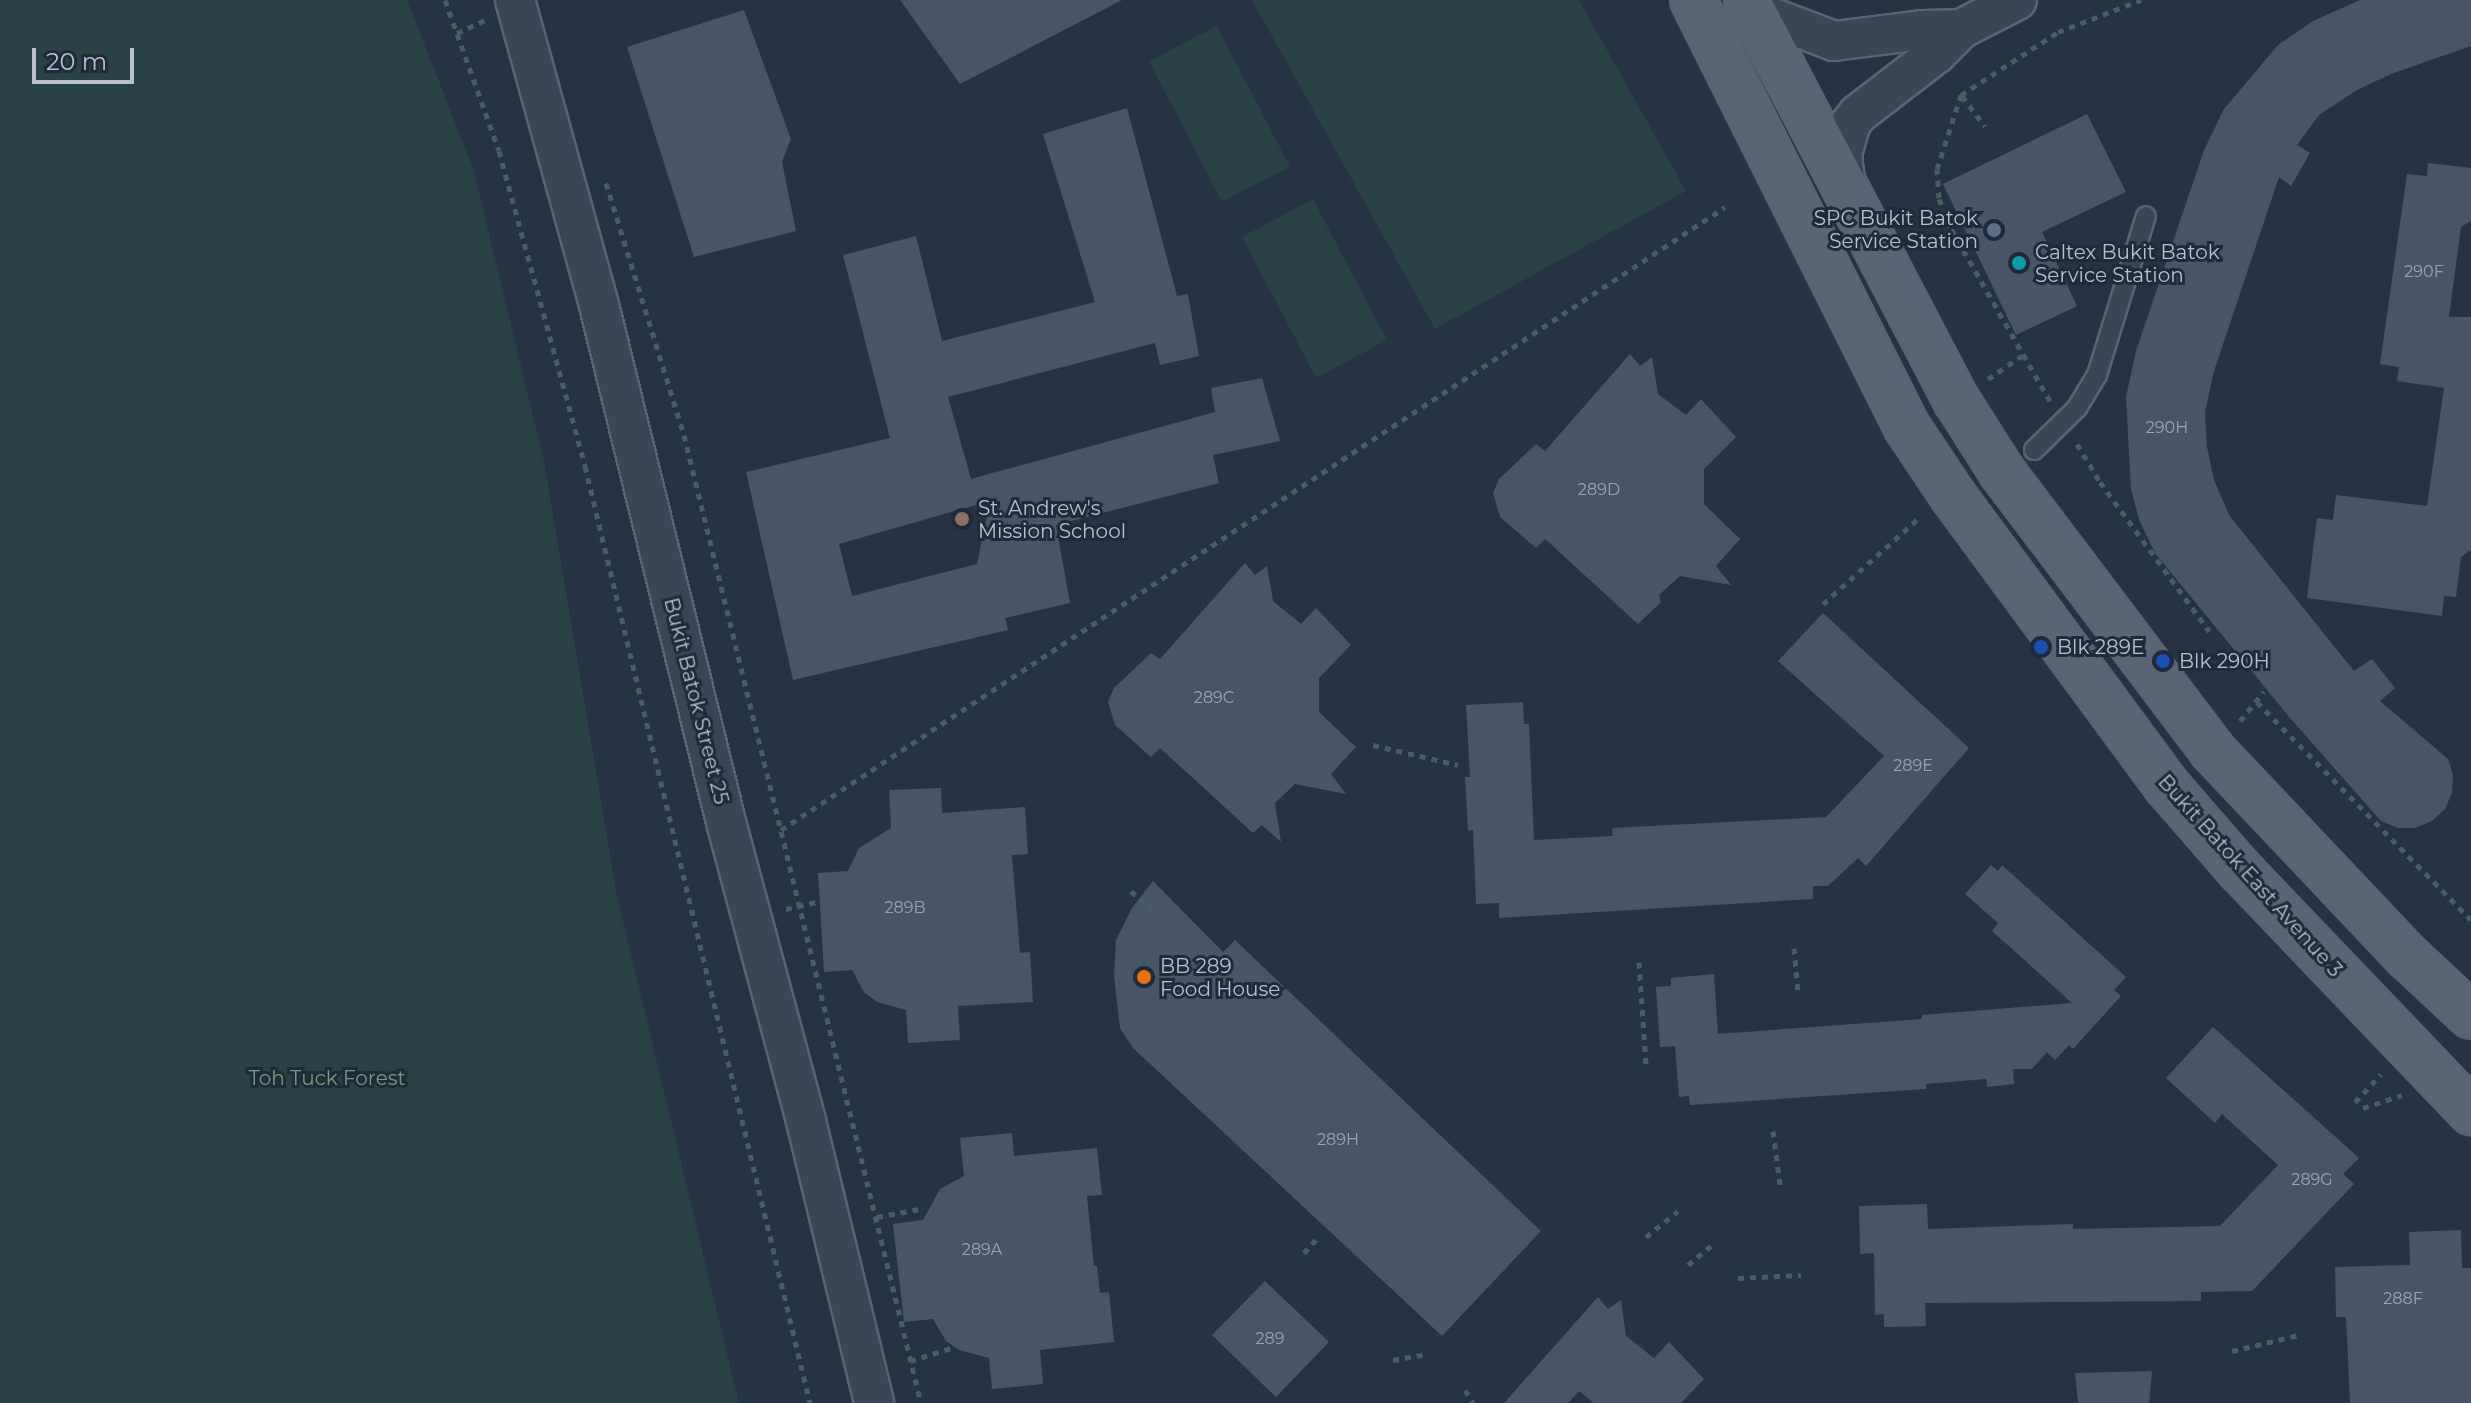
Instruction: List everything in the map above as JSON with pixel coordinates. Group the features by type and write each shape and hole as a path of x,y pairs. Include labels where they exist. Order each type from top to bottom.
{"main road":[{"name":"Bukit Batok East Avenue 3","path":"1693,0 1907,427 1962,508 2166,785 2240,870 2471,1112"},
{"path":"1749,5 1957,401 2021,498 2212,750 2408,957 2471,1016"}],"street":[{"name":"Bukit Batok Street 25","path":"515,0 599,305 726,822 806,1121 874,1403"},
{"path":"1846,188 1842,154 1851,123 1961,29 2017,0"},
{"path":"1749,5 1834,41 1922,30 1961,29"}],"lane":[{"path":"2034,450 2077,408 2097,375 2146,216"}],"path":[{"path":"445,0 499,151 585,466 810,1403"},
{"path":"2058,414 1950,227 1939,198 1937,169 1961,95 2058,32 2141,0"},
{"path":"1961,95 1985,126"},
{"path":"604,177 684,435 921,1403"},
{"path":"781,830 1725,207"},
{"path":"2075,441 2100,482 2209,631"},
{"path":"1823,604 1924,514"},
{"path":"2257,702 2471,920"},
{"path":"1373,745 1458,765"},
{"path":"1131,891 1152,909"},
{"path":"798,906 817,902"},
{"path":"1794,948 1798,993"},
{"path":"1639,962 1646,1065"},
{"path":"2355,1102 2377,1082"},
{"path":"2363,1108 2414,1091"},
{"path":"1773,1131 1780,1185"},
{"path":"877,1217 919,1209"},
{"path":"1646,1237 1678,1211"},
{"path":"1304,1253 1320,1235"},
{"path":"1688,1265 1711,1246"},
{"path":"1738,1278 1801,1275"},
{"path":"2232,1351 2299,1335"},
{"path":"910,1361 954,1347"},
{"path":"1393,1360 1426,1354"},
{"path":"1465,1390 1473,1403"}],"green space":[{"name":"Toh Tuck Forest","path":"0,0 407,0 473,168 544,461 617,896 739,1403 0,1403"},
{"path":"1252,0 1579,0 1686,191 1435,329"},
{"path":"1217,26 1290,167 1222,202 1149,61"},
{"path":"1313,199 1387,340 1316,378 1242,237"}],"building":[{"path":"900,0 1122,0 960,84"},
{"path":"2360,0 2471,0 2471,46 2391,74 2357,90 2319,115 2297,145 2310,153 2291,186 2279,177 2214,371 2205,412 2207,447 2214,480 2229,515 2354,671 2372,659 2395,688 2380,701 2448,759 2453,775 2452,793 2445,809 2432,821 2415,828 2398,828 2381,821 2290,718 2155,553 2140,522 2131,490 2126,397 2136,351 2204,150 2224,109 2278,45 2313,21"},
{"path":"744,10 791,139 782,162 796,231 694,257 627,47"},
{"path":"1127,108 1177,296 1188,294 1199,356 1160,365 1155,343 948,397 971,479 1215,412 1211,388 1262,378 1280,441 1213,455 1219,483 1056,525 1070,603 1005,618 1008,630 793,680 746,472 890,438 843,255 916,236 942,341 1095,302 1043,134","holes":["990,501 977,564 852,596 839,544"]},
{"name":"Caltex Bukit Batok Service Station","path":"2087,114 2126,192 2042,232 2077,306 2016,335 1943,184"},
{"path":"2428,163 2471,168 2471,221 2461,227 2449,317 2471,317 2471,550 2461,557 2456,597 2444,596 2442,616 2307,598 2317,518 2333,520 2336,495 2427,506 2444,388 2397,381 2399,367 2380,364 2407,174 2427,176"},
{"path":"1630,354 1640,366 1652,357 1658,394 1686,415 1701,399 1736,437 1704,469 1704,504 1740,539 1716,566 1731,585 1680,576 1659,595 1661,602 1638,624 1545,539 1536,548 1500,517 1493,493 1499,479 1536,444 1545,451"},
{"path":"1245,563 1255,575 1267,566 1273,601 1301,624 1316,608 1351,645 1319,678 1319,712 1356,747 1331,774 1346,794 1295,784 1275,803 1281,842 1262,825 1253,833 1160,748 1151,757 1115,725 1108,702 1114,688 1151,653 1160,659"},
{"path":"1823,613 1969,748 1866,866 1858,858 1828,886 1813,886 1813,899 1499,918 1499,903 1476,904 1473,830 1468,831 1465,777 1470,777 1466,705 1523,702 1524,724 1529,724 1534,840 1613,836 1612,828 1826,817 1884,756 1778,661"},
{"path":"941,788 942,813 1025,807 1028,854 1012,855 1020,953 1030,952 1033,1002 958,1006 960,1040 908,1043 906,1010 877,1002 864,992 852,970 824,972 818,873 848,871 859,848 891,828 889,790"},
{"path":"1991,865 1998,871 2002,865 2126,977 2114,990 2121,996 2073,1049 2069,1045 2055,1060 2047,1052 2032,1069 2013,1069 2014,1084 1987,1087 1986,1079 1926,1084 1926,1089 1690,1105 1689,1096 1679,1097 1675,1046 1660,1047 1656,987 1671,986 1671,978 1714,974 1718,1034 1922,1019 1922,1015 2072,1003 1992,931 1998,923 1965,894"},
{"path":"1153,881 1223,952 1235,940 1541,1231 1442,1336 1133,1048 1120,1028 1114,976 1116,940 1132,908"},
{"path":"2213,1027 2359,1158 2343,1174 2354,1184 2252,1291 2201,1292 2201,1301 1925,1303 1926,1326 1884,1327 1884,1314 1875,1315 1874,1253 1860,1254 1859,1206 1927,1204 1928,1229 2073,1224 2073,1229 2220,1226 2278,1165 2222,1114 2215,1123 2166,1078"},
{"path":"1012,1133 1014,1156 1097,1148 1102,1195 1087,1196 1094,1266 1097,1266 1100,1293 1109,1292 1114,1342 1040,1350 1043,1384 992,1389 989,1358 959,1350 946,1341 933,1319 904,1322 893,1224 923,1220 940,1189 964,1176 960,1138"},
{"path":"2461,1230 2462,1268 2471,1268 2471,1403 2350,1403 2346,1317 2336,1317 2335,1267 2410,1265 2409,1232"},
{"path":"1265,1281 1329,1342 1276,1397 1212,1335"},
{"path":"1598,1297 1608,1309 1621,1300 1626,1336 1654,1358 1669,1342 1704,1379 1681,1403 1594,1403 1579,1391 1568,1403 1504,1403"},
{"path":"2152,1371 2149,1403 2078,1403 2075,1373"}],"place":[{"name":"SPC Bukit Batok Service Station","path":"1994,230"},
{"name":"Caltex Bukit Batok Service Station","path":"2019,263"},
{"name":"St. Andrew's Mission School","path":"962,519"},
{"name":"Blk 289E","path":"2041,647"},
{"name":"Blk 290H","path":"2163,661"},
{"name":"BB 289 Food House","path":"1144,977"}]}
